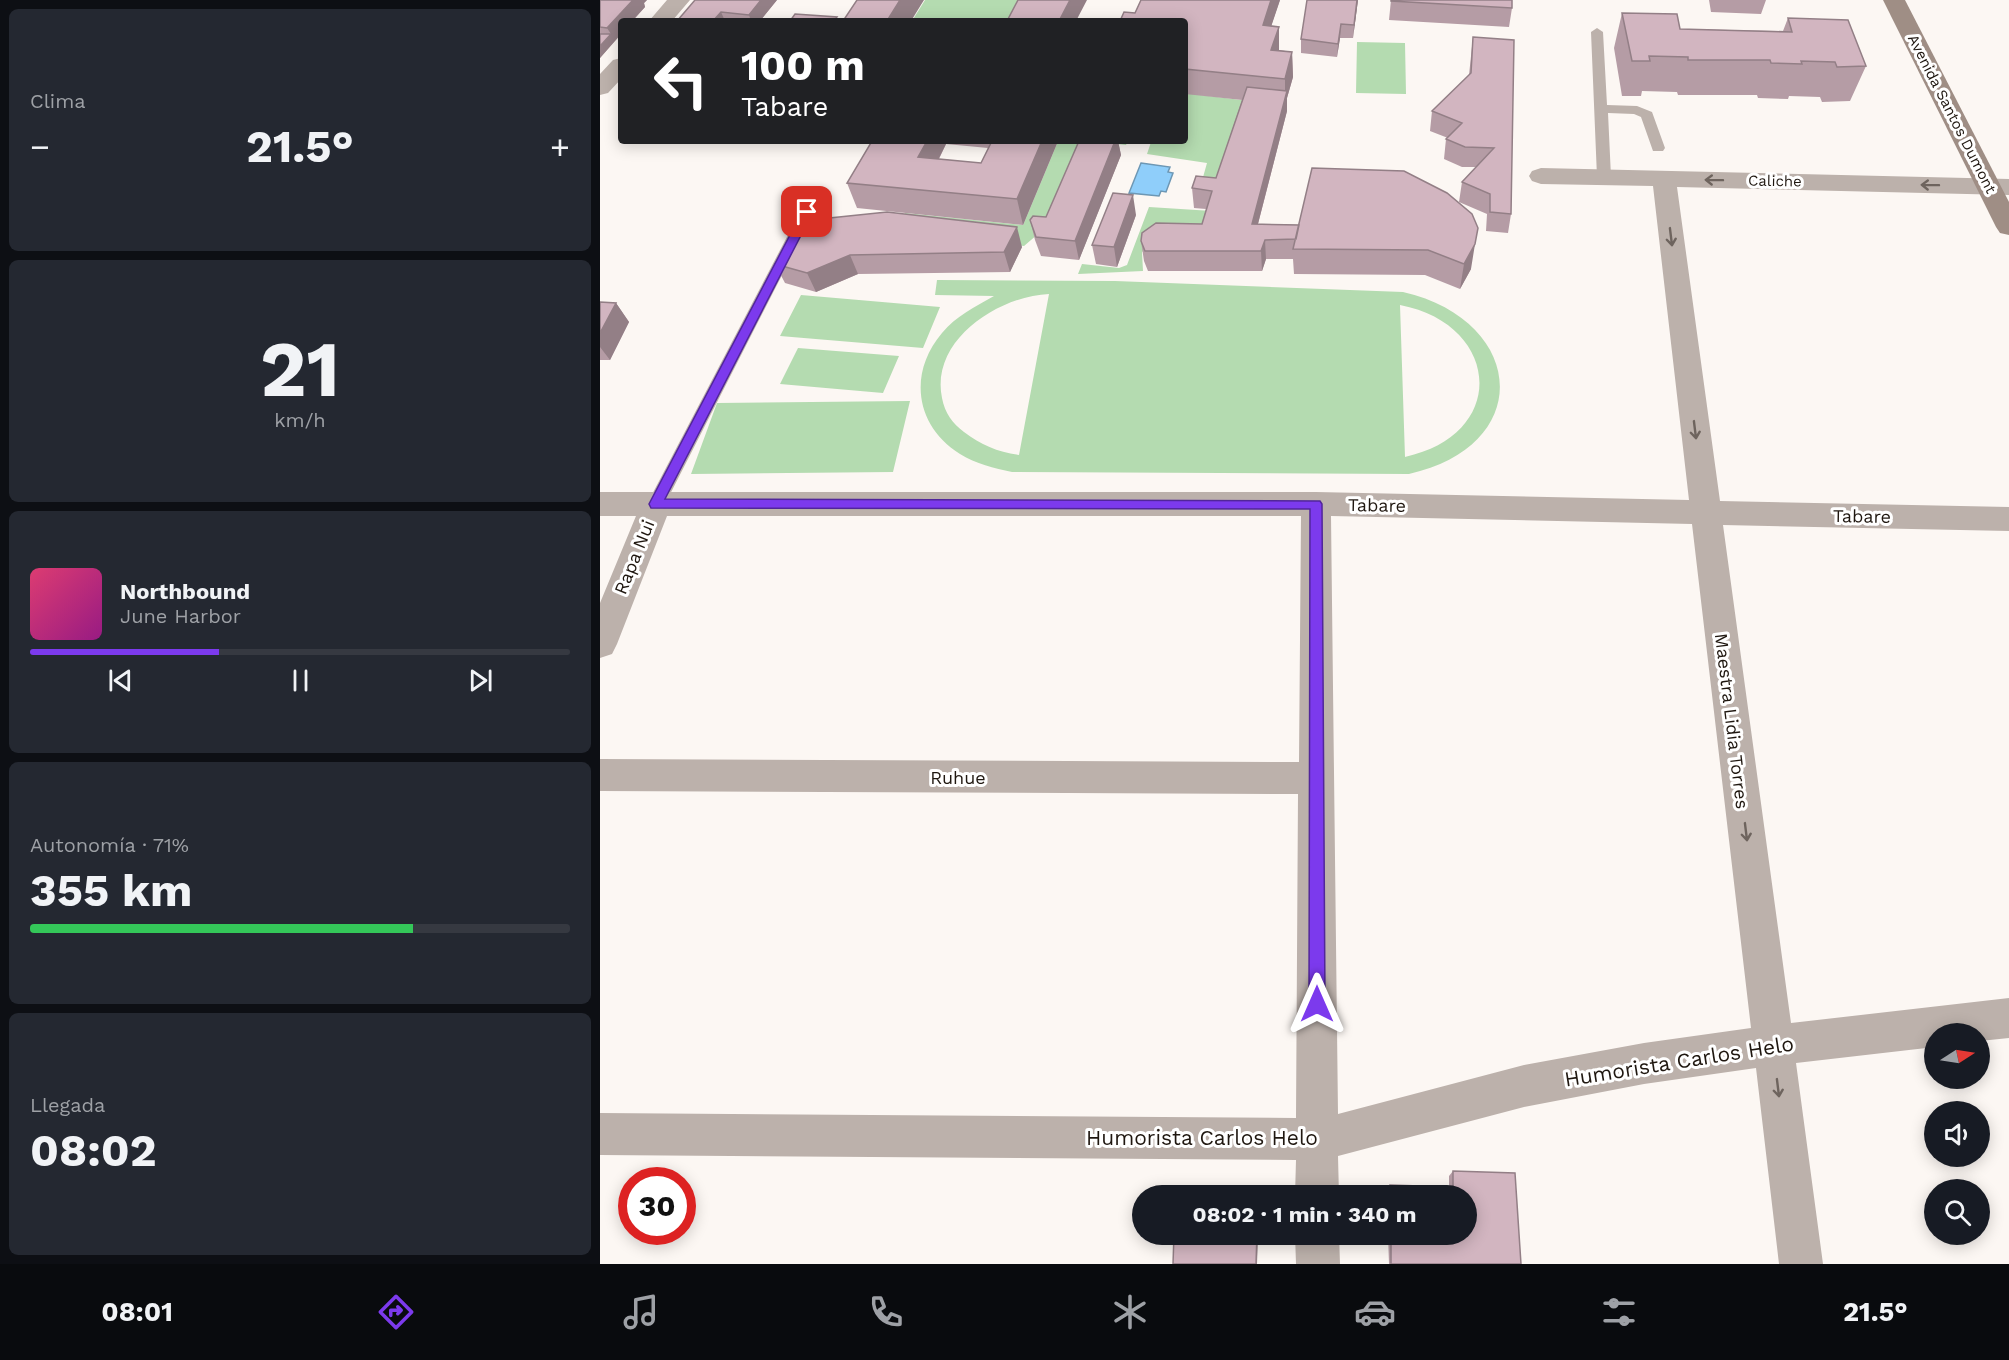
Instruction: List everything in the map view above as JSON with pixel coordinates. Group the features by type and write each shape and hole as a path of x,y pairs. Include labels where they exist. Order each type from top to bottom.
{"main road":[{"name":"Avenida Santos Dumont","path":"1894,0 1999,187 2009,227"}],"street":[{"path":"663,18 679,0"},
{"path":"600,88 618,68"},
{"name":"Caliche","path":"1542,176 1604,177 1661,163 1999,187"},
{"name":"Maestra Lidia Torres","path":"1661,163 1801,1264"},
{"name":"Tabare","path":"600,504 1316,504 2009,519"},
{"name":"Rapa Nui","path":"600,644 656,504"},
{"path":"1316,504 1317,1185"},
{"name":"Ruhue","path":"600,775 1316,778"},
{"name":"Humorista Carlos Helo","path":"600,1134 1317,1139 1368,1129 1523,1086 1654,1062 2009,1018"},
{"path":"1317,1245 1317,1264"}],"lane":[{"path":"1597,32 1604,177"},
{"path":"1600,109 1637,110 1647,115 1661,163"},
{"path":"656,504 818,191"}],"green space":[{"path":"925,0 1034,0 1025,18 914,18"},
{"path":"1357,42 1405,43 1406,94 1356,93"},
{"path":"1188,93 1249,101 1217,196 1198,195 1207,163 1147,154 1150,144 1188,144"},
{"path":"1057,144 1090,144 1038,234 1024,246 895,230 905,213 1023,225"},
{"path":"1149,207 1212,211 1201,242 1158,241 1142,252 1143,271 1078,274 1082,264 1119,268 1127,265"},
{"path":"937,280 1115,281 1403,292 1444,307 1473,328 1492,354 1500,383 1496,411 1479,437 1450,459 1409,474 1012,472 979,463 960,454 933,429 926,414 921,398 921,381 924,365 931,349 953,322 994,296 935,295","holes":["1049,294 1019,455 997,450 964,432 947,413 942,398 941,377 947,358 957,340 990,312 1010,303","1400,305 1433,316 1458,334 1473,355 1479,380 1476,404 1463,426 1439,445 1405,457"]},
{"path":"801,295 940,307 923,348 780,336"},
{"path":"798,348 899,356 883,393 780,384"},
{"path":"910,401 893,472 691,474 717,403"}],"water":[{"path":"1141,163 1170,167 1168,172 1173,173 1166,192 1161,191 1159,196 1129,193"}],"building":[{"path":"600,0 633,0 607,28 600,27"},
{"path":"695,0 761,0 749,15 721,12 716,18 680,18"},
{"path":"857,0 900,0 889,18 845,18"},
{"path":"1018,0 1070,0 1061,18 1009,18"},
{"path":"1141,0 1271,0 1263,25 1279,27 1271,50 1292,52 1285,79 1188,69 1188,18 1121,18 1124,12 1135,13"},
{"path":"1307,0 1357,0 1354,25 1341,24 1338,44 1301,39"},
{"path":"1512,0 1512,8 1391,1"},
{"path":"1622,13 1677,14 1680,29 1792,32 1788,18 1848,20 1866,66 1837,67 1835,62 1771,63 1770,60 1688,60 1688,57 1649,56 1650,61 1632,61"},
{"path":"795,14 837,17 836,18 792,18"},
{"path":"600,34 611,34 600,46"},
{"path":"1473,37 1514,40 1511,214 1490,212 1490,194 1462,182 1494,148 1465,147 1446,139 1462,123 1432,111 1471,73"},
{"path":"1247,87 1287,91 1252,224 1299,225 1296,239 1265,240 1261,251 1145,251 1141,241 1142,233 1156,223 1202,224 1212,191 1192,188 1196,176 1216,178"},
{"path":"870,144 925,144 918,157 981,163 990,144 1041,144 1017,199 847,183"},
{"path":"1078,144 1114,144 1075,241 1036,237 1030,220 1033,216 1046,217"},
{"path":"1312,168 1404,171 1447,193 1472,214 1478,228 1475,244 1464,264 1428,250 1293,249"},
{"path":"1113,193 1133,195 1114,247 1092,245"},
{"path":"887,212 1017,227 1004,252 850,255 807,273 775,264 789,247 791,222"},
{"path":"600,302 616,303 600,333"},
{"path":"1453,1171 1515,1173 1521,1264 1391,1264 1391,1245 1477,1245 1477,1185 1453,1185"},
{"path":"1174,1245 1257,1245 1256,1264 1173,1264"}],"route":[{"path":"807,212 656,504 1316,504 1317,1004"}]}
